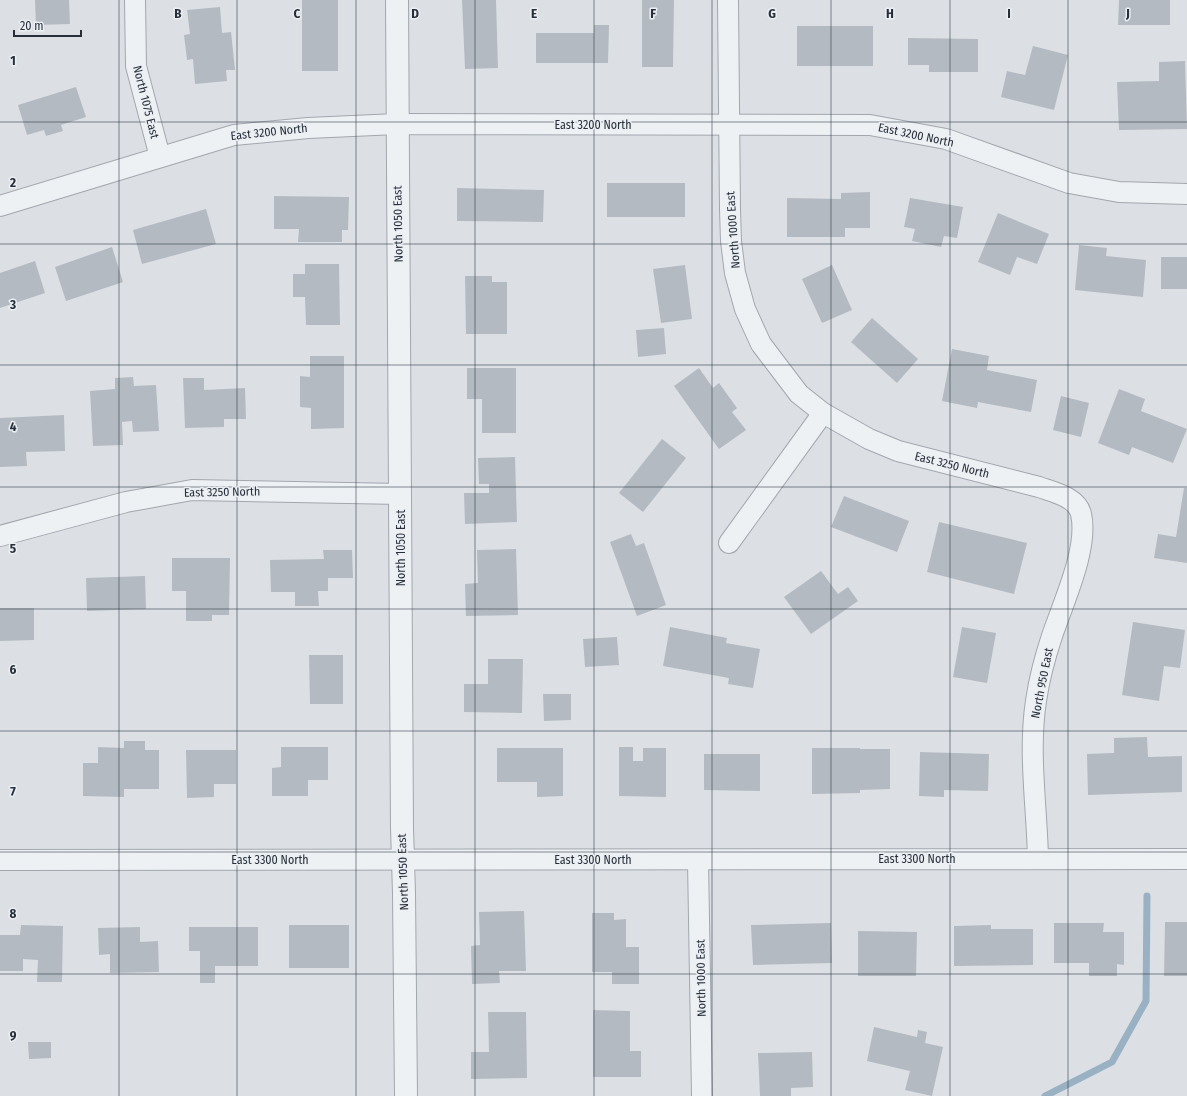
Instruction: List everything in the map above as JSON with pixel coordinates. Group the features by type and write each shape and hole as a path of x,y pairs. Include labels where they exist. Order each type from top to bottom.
{"street":[{"name":"North 1075 East","path":"135,0 136,66 160,157"},
{"name":"North 1050 East","path":"397,0 402,828 406,1096"},
{"name":"North 1000 East","path":"728,0 731,241 735,273 745,309 761,344 799,394 823,413"},
{"name":"East 3200 North","path":"0,206 234,135 308,128 397,124 870,126 946,139 1069,183 1119,192 1187,194"},
{"name":"East 3250 North","path":"823,413 869,440 898,451 1058,493 1073,501 1081,511"},
{"path":"728,543 823,413"},
{"name":"East 3250 North","path":"0,536 126,502 192,490 401,494"},
{"name":"North 950 East","path":"1038,859 1032,749 1036,702 1043,666 1051,638 1079,559 1083,523 1081,511"},
{"name":"East 3300 North","path":"0,860 1187,859"},
{"name":"North 1000 East","path":"698,860 702,1096"}],"building":[{"path":"35,0 69,0 70,24 36,25"},
{"path":"302,0 338,0 338,71 302,71"},
{"path":"462,0 496,0 498,68 465,69"},
{"path":"642,0 674,0 673,67 642,67"},
{"path":"1119,0 1170,0 1170,25 1118,25"},
{"path":"220,7 222,33 231,32 235,70 226,70 227,81 195,84 193,59 187,60 184,35 190,34 187,10"},
{"path":"594,25 609,25 608,63 536,63 536,33 594,33"},
{"path":"797,26 873,26 873,66 797,66"},
{"path":"908,38 978,39 978,72 929,72 929,65 908,65"},
{"path":"1033,46 1068,55 1054,110 1001,97 1007,71 1025,75"},
{"path":"1185,61 1187,129 1119,130 1117,82 1159,81 1159,62"},
{"path":"76,87 86,117 61,125 63,131 46,136 44,130 27,135 18,105"},
{"path":"607,183 685,183 685,217 607,217"},
{"path":"457,188 544,190 543,222 457,221"},
{"path":"870,192 870,228 845,228 845,237 787,237 787,198 841,199 841,193"},
{"path":"274,196 349,197 348,230 342,230 342,242 298,242 299,229 274,229"},
{"path":"910,198 963,207 957,238 944,236 941,247 912,241 915,229 904,227"},
{"path":"206,209 216,244 142,264 133,230"},
{"path":"998,213 1049,234 1037,264 1017,257 1010,275 978,262"},
{"path":"1079,245 1107,248 1106,256 1146,260 1143,297 1075,290"},
{"path":"112,247 123,282 66,301 55,267"},
{"path":"1161,257 1187,257 1187,289 1161,289"},
{"path":"35,261 45,293 0,308 0,273"},
{"path":"305,264 339,264 340,325 306,325 305,297 293,297 293,274 305,274"},
{"path":"685,265 692,319 661,323 653,269"},
{"path":"832,265 852,310 822,323 802,279"},
{"path":"465,276 492,276 492,282 507,282 507,334 466,334"},
{"path":"872,318 918,359 897,383 851,342"},
{"path":"664,328 666,354 638,357 636,330"},
{"path":"952,349 989,356 987,370 1037,380 1031,412 978,402 977,408 942,401"},
{"path":"310,356 344,356 344,428 311,429 311,408 300,407 300,376 310,377"},
{"path":"467,368 516,368 516,433 482,433 482,399 467,399"},
{"path":"699,368 713,388 719,383 737,408 732,412 746,430 719,449 674,386"},
{"path":"133,377 134,386 156,385 159,431 133,432 132,421 122,422 123,445 93,446 90,391 115,389 115,378"},
{"path":"183,378 204,378 204,390 245,388 246,419 224,419 224,427 185,428"},
{"path":"1119,389 1145,399 1141,411 1187,429 1173,463 1132,447 1129,455 1098,443"},
{"path":"1061,396 1089,403 1081,437 1053,430"},
{"path":"64,415 65,451 26,452 27,466 0,467 0,418"},
{"path":"662,439 686,458 643,512 619,493"},
{"path":"515,457 517,522 465,524 464,493 489,493 489,484 479,484 478,458"},
{"path":"1184,488 1187,488 1187,563 1154,558 1158,534 1176,537"},
{"path":"844,496 909,521 897,552 831,527"},
{"path":"939,522 1027,543 1014,594 927,572"},
{"path":"631,534 636,546 644,543 666,605 637,616 610,542"},
{"path":"516,549 518,615 466,616 465,584 478,583 477,550"},
{"path":"323,550 352,550 353,578 328,578 328,591 318,591 319,606 295,606 295,592 271,592 270,560 324,559"},
{"path":"172,558 230,558 229,615 212,615 212,621 186,621 186,591 172,591"},
{"path":"821,571 838,594 848,587 858,601 811,634 784,597"},
{"path":"145,576 146,609 87,611 86,578"},
{"path":"0,608 34,608 34,640 0,641"},
{"path":"1133,622 1185,630 1180,668 1164,666 1159,701 1122,695"},
{"path":"670,627 727,638 726,643 760,649 753,688 728,684 729,678 663,666"},
{"path":"962,627 996,633 987,683 953,677"},
{"path":"617,637 619,665 585,667 583,639"},
{"path":"309,655 343,655 343,704 310,704"},
{"path":"488,659 523,659 522,713 464,712 464,684 488,684"},
{"path":"543,694 571,694 571,720 544,721"},
{"path":"1147,737 1148,757 1182,756 1182,792 1088,795 1087,754 1114,753 1114,738"},
{"path":"124,741 145,741 145,750 159,750 159,789 124,789 124,797 83,796 83,763 98,763 98,747 124,748"},
{"path":"281,747 328,747 328,780 308,780 308,796 272,796 272,768 281,767"},
{"path":"619,747 633,747 633,761 643,761 643,748 666,748 666,797 619,796"},
{"path":"497,748 563,748 563,796 537,797 537,782 497,782"},
{"path":"812,748 890,749 890,789 860,790 860,793 812,794"},
{"path":"186,750 236,750 236,784 214,784 214,797 187,798"},
{"path":"920,752 989,754 988,791 944,790 944,797 919,796"},
{"path":"704,754 760,754 760,791 704,790"},
{"path":"524,911 526,971 499,971 500,983 472,984 471,946 480,945 479,912"},
{"path":"592,913 614,913 614,920 626,919 626,947 639,947 639,984 612,984 612,972 592,972"},
{"path":"1165,922 1187,922 1187,976 1164,976"},
{"path":"831,923 832,963 753,965 751,925"},
{"path":"1054,923 1104,923 1103,932 1124,932 1124,965 1117,964 1117,976 1089,976 1089,963 1054,963"},
{"path":"21,925 63,926 62,982 37,982 38,960 23,959 23,971 0,971 0,935 20,935"},
{"path":"289,925 349,925 349,968 289,968"},
{"path":"991,925 991,929 1033,929 1033,965 954,966 954,926"},
{"path":"140,927 140,942 158,941 159,972 110,973 110,954 99,955 98,928"},
{"path":"189,927 258,927 258,966 215,966 215,983 200,983 200,951 189,951"},
{"path":"858,931 917,932 916,976 858,976"},
{"path":"593,1010 630,1011 630,1051 641,1051 641,1077 593,1077"},
{"path":"488,1012 526,1012 527,1078 471,1079 471,1052 489,1052"},
{"path":"874,1027 917,1037 918,1030 927,1032 925,1043 943,1047 932,1096 905,1090 910,1071 867,1061"},
{"path":"28,1042 51,1042 51,1058 29,1059"},
{"path":"812,1052 813,1087 791,1088 791,1096 760,1096 758,1053"}],"waterway":[{"path":"1045,1096 1112,1062 1146,1001 1147,896"}]}
